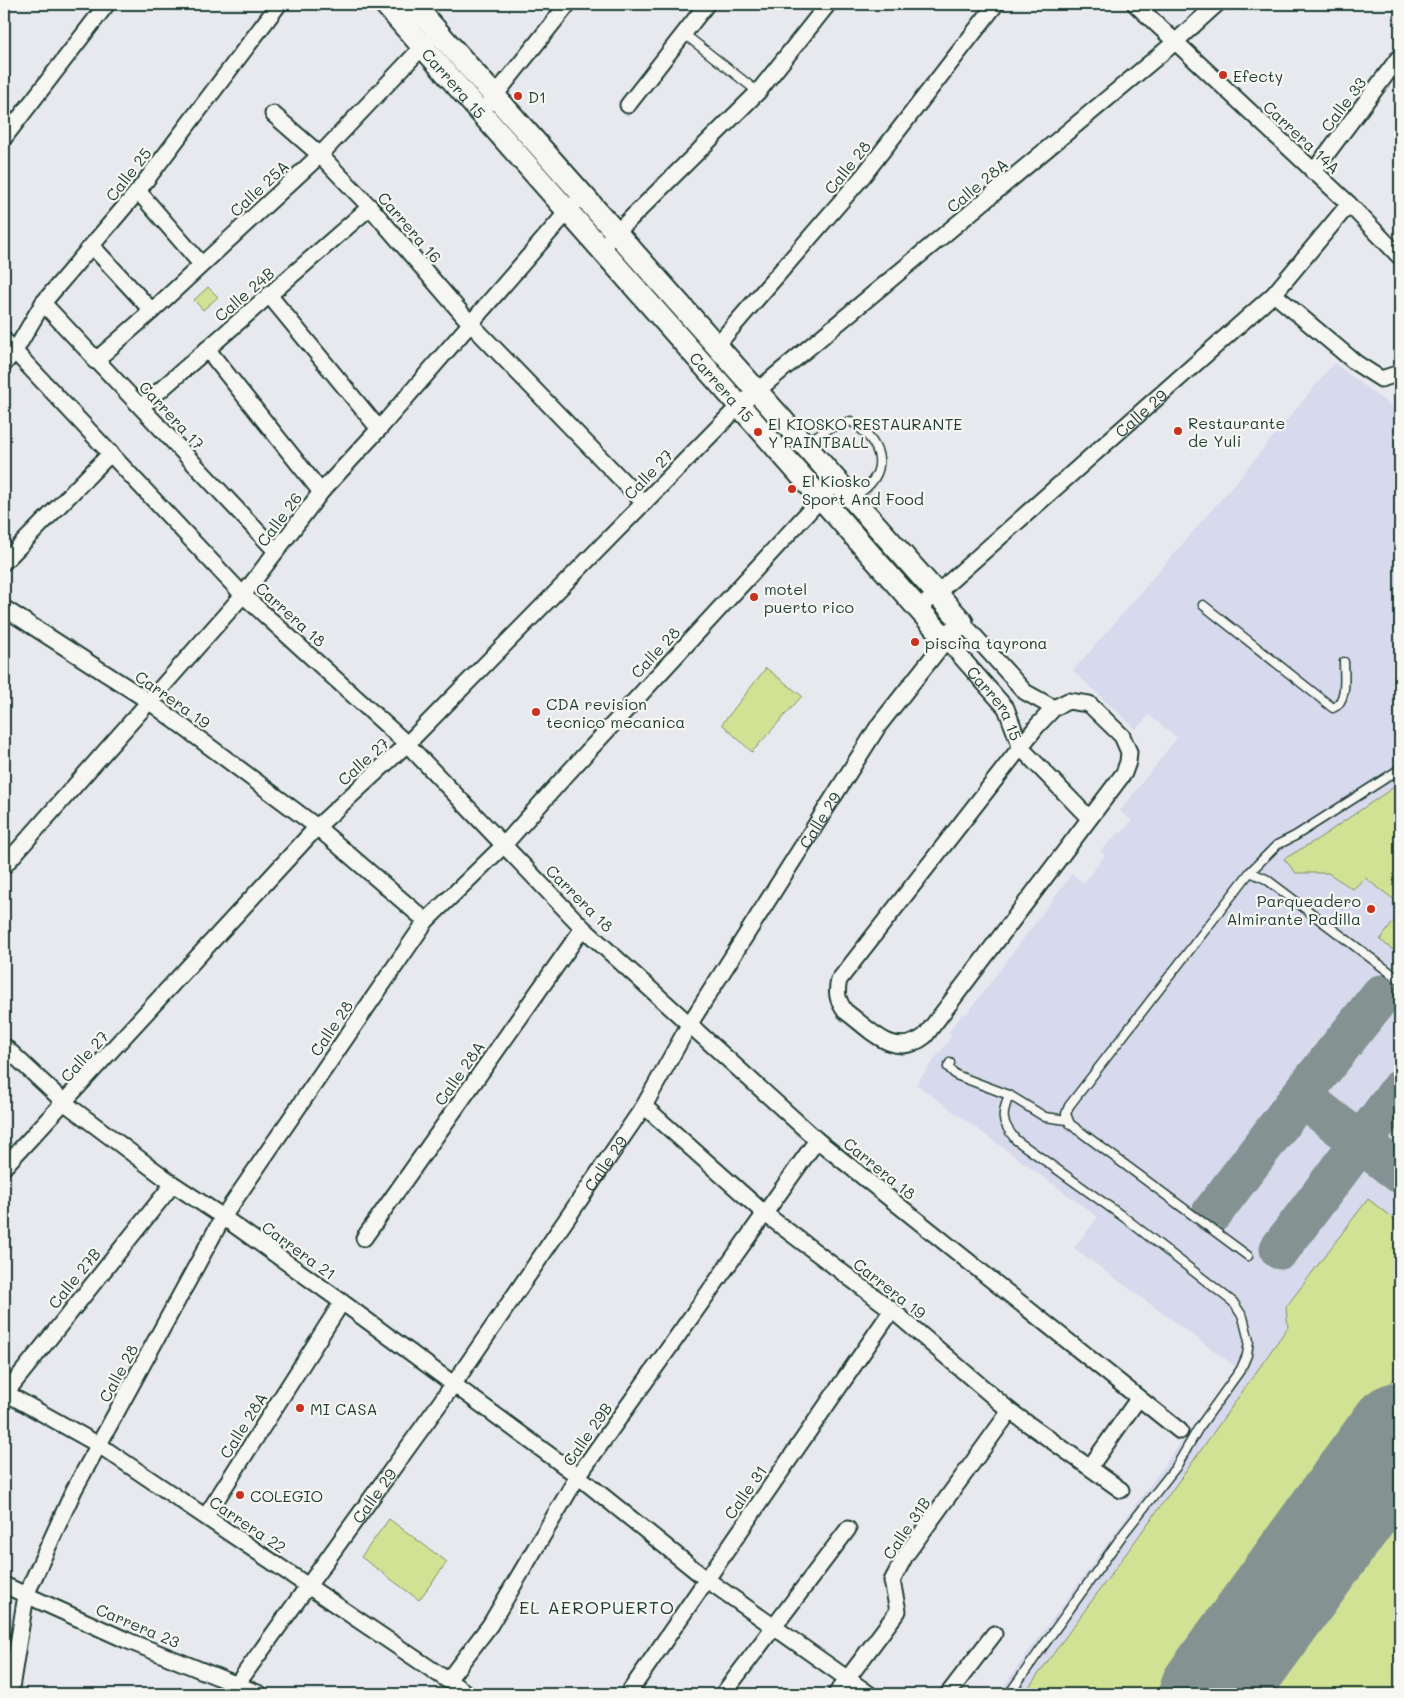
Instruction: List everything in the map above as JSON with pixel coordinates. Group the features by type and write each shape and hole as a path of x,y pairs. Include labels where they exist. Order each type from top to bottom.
{"main road":[{"name":"Carrera 15","path":"386,4 946,640"},
{"name":"Carrera 15","path":"413,4 758,392 812,443 962,622"},
{"name":"Calle 29","path":"946,640 962,622"}],"street":[{"path":"4,138 107,4"},
{"name":"Calle 25","path":"4,364 15,351 43,303 138,191 279,4"},
{"path":"481,112 568,4"},
{"path":"628,105 707,4"},
{"path":"601,248 758,92 828,4"},
{"name":"Calle 28","path":"717,346 863,176 996,4"},
{"name":"Carrera 14A","path":"1134,4 1349,204 1400,257"},
{"name":"Calle 28A","path":"758,392 1174,43 1217,4"},
{"name":"Calle 25A","path":"95,361 152,311 320,155 438,31"},
{"name":"Calle 33","path":"1313,172 1400,56"},
{"name":"Carrera 16","path":"273,114 320,155 370,207 470,323 644,503"},
{"path":"138,191 201,264"},
{"name":"Calle 26","path":"4,866 243,595 321,492 379,430 583,195"},
{"name":"Calle 29","path":"920,609 1274,294 1349,204"},
{"name":"Calle 24B","path":"141,407 370,207"},
{"path":"92,246 152,311"},
{"path":"1274,294 1356,363 1381,379 1400,373"},
{"path":"269,295 379,430"},
{"name":"Carrera 17","path":"43,303 95,361 141,407 276,552"},
{"name":"Carrera 18","path":"4,340 243,595 407,744 583,928 818,1140 1180,1431"},
{"path":"207,349 321,492"},
{"name":"Calle 27","path":"4,1167 65,1103 317,827 407,744 740,405 758,392"},
{"path":"4,562 111,453"},
{"name":"Calle 28","path":"10,1694 26,1595 74,1490 223,1217 426,921 503,846 821,497 851,490"},
{"name":"Carrera 19","path":"4,608 150,702 317,827 426,921"},
{"name":"Carrera 15","path":"962,622 1025,692 1054,708"},
{"name":"Calle 29","path":"234,1689 453,1385 644,1106 690,1024 880,725 946,640"},
{"name":"Carrera 15","path":"946,640 1006,708 1021,748 1090,818"},
{"path":"1068,701 1089,704 1122,736 1127,746 1128,762 1124,773 925,1036 907,1046 890,1044 845,1011 837,997 840,980 1054,708 1068,701"},
{"name":"Calle 28A","path":"364,1238 583,928"},
{"name":"Carrera 21","path":"4,1046 65,1103 173,1184 223,1217 342,1302 578,1476 706,1579 869,1694"},
{"name":"Carrera 19","path":"644,1106 764,1213 892,1310 1010,1411 1121,1490"},
{"name":"Calle 29B","path":"448,1680 490,1624 578,1476 764,1213 818,1140"},
{"name":"Calle 27B","path":"4,1393 173,1184"},
{"name":"Calle 28A","path":"206,1516 342,1302"},
{"name":"Calle 31","path":"628,1694 892,1310"},
{"name":"Carrera 22","path":"4,1393 99,1445 468,1694"},
{"path":"1090,1467 1138,1399"},
{"name":"Calle 31B","path":"836,1694 898,1611 892,1581 905,1556 1010,1411"},
{"path":"723,1694 848,1529"},
{"name":"Carrera 23","path":"4,1585 234,1689 260,1694"},
{"path":"948,1694 994,1634"}],"lane":[{"path":"683,33 758,92"},
{"path":"812,443 830,428 851,421 873,441 880,464 875,481 851,490"},
{"path":"1203,605 1333,708 1338,706 1343,698 1344,662"},
{"path":"1067,1120 1069,1106 1250,872 1276,846 1302,832 1400,769"},
{"path":"1250,872 1266,878 1400,980"},
{"path":"950,1063 948,1067 950,1071 956,1075 1009,1095 1043,1116 1067,1120 1081,1133 1248,1256"},
{"path":"1009,1095 1003,1112 1005,1127 1016,1140 1112,1208 1232,1302 1243,1317 1249,1341 1247,1355 1241,1369 1198,1429 1184,1456 1124,1533 1009,1694"}],"shaded area":[{"path":"1334,363 1400,413 1400,1694 998,1694 1236,1367 1074,1248 1098,1217 916,1084 952,1036 948,1033 963,1013 966,1015 1072,874 1084,883 1105,855 1100,851 1120,832 1122,833 1132,821 1120,811 1177,738 1149,715 1136,729 1073,671 1241,476"}],"green space":[{"path":"208,287 218,297 203,310 194,300"},
{"path":"766,668 802,696 752,752 722,724"},
{"path":"1400,783 1400,904 1365,878 1353,889 1328,873 1296,873 1284,859 1318,839"},
{"path":"1400,913 1400,955 1380,940"},
{"path":"1368,1199 1400,1224 1400,1370 1162,1694 1024,1694 1288,1327 1286,1307"},
{"path":"1400,1486 1400,1694 1247,1694"},
{"path":"389,1519 447,1562 419,1600 361,1557"}],"taxiway":[{"path":"1212,1213 1381,995"},
{"path":"1280,1249 1352,1153 1359,1148 1369,1148 1366,1139 1368,1133 1400,1090"},
{"path":"1301,1096 1400,1173"}],"runway":[{"path":"1211,1694 1400,1434"}],"place":[{"name":"Efecty","path":"1223,75"},
{"name":"D1","path":"518,96"},
{"name":"Restaurante de Yuli","path":"1178,431"},
{"name":"El KIOSKO RESTAURANTE Y PAINTBALL","path":"758,432"},
{"name":"El Kiosko Sport And Food","path":"792,489"},
{"name":"motel puerto rico","path":"754,597"},
{"name":"piscina tayrona","path":"915,642"},
{"name":"CDA revision tecnico mecanica","path":"536,712"},
{"name":"Parqueadero Almirante Padilla","path":"1371,909"},
{"name":"MI CASA","path":"300,1408"},
{"name":"COLEGIO","path":"240,1495"}],"district":[{"name":"EL AEROPUERTO","path":"597,1607"}]}
